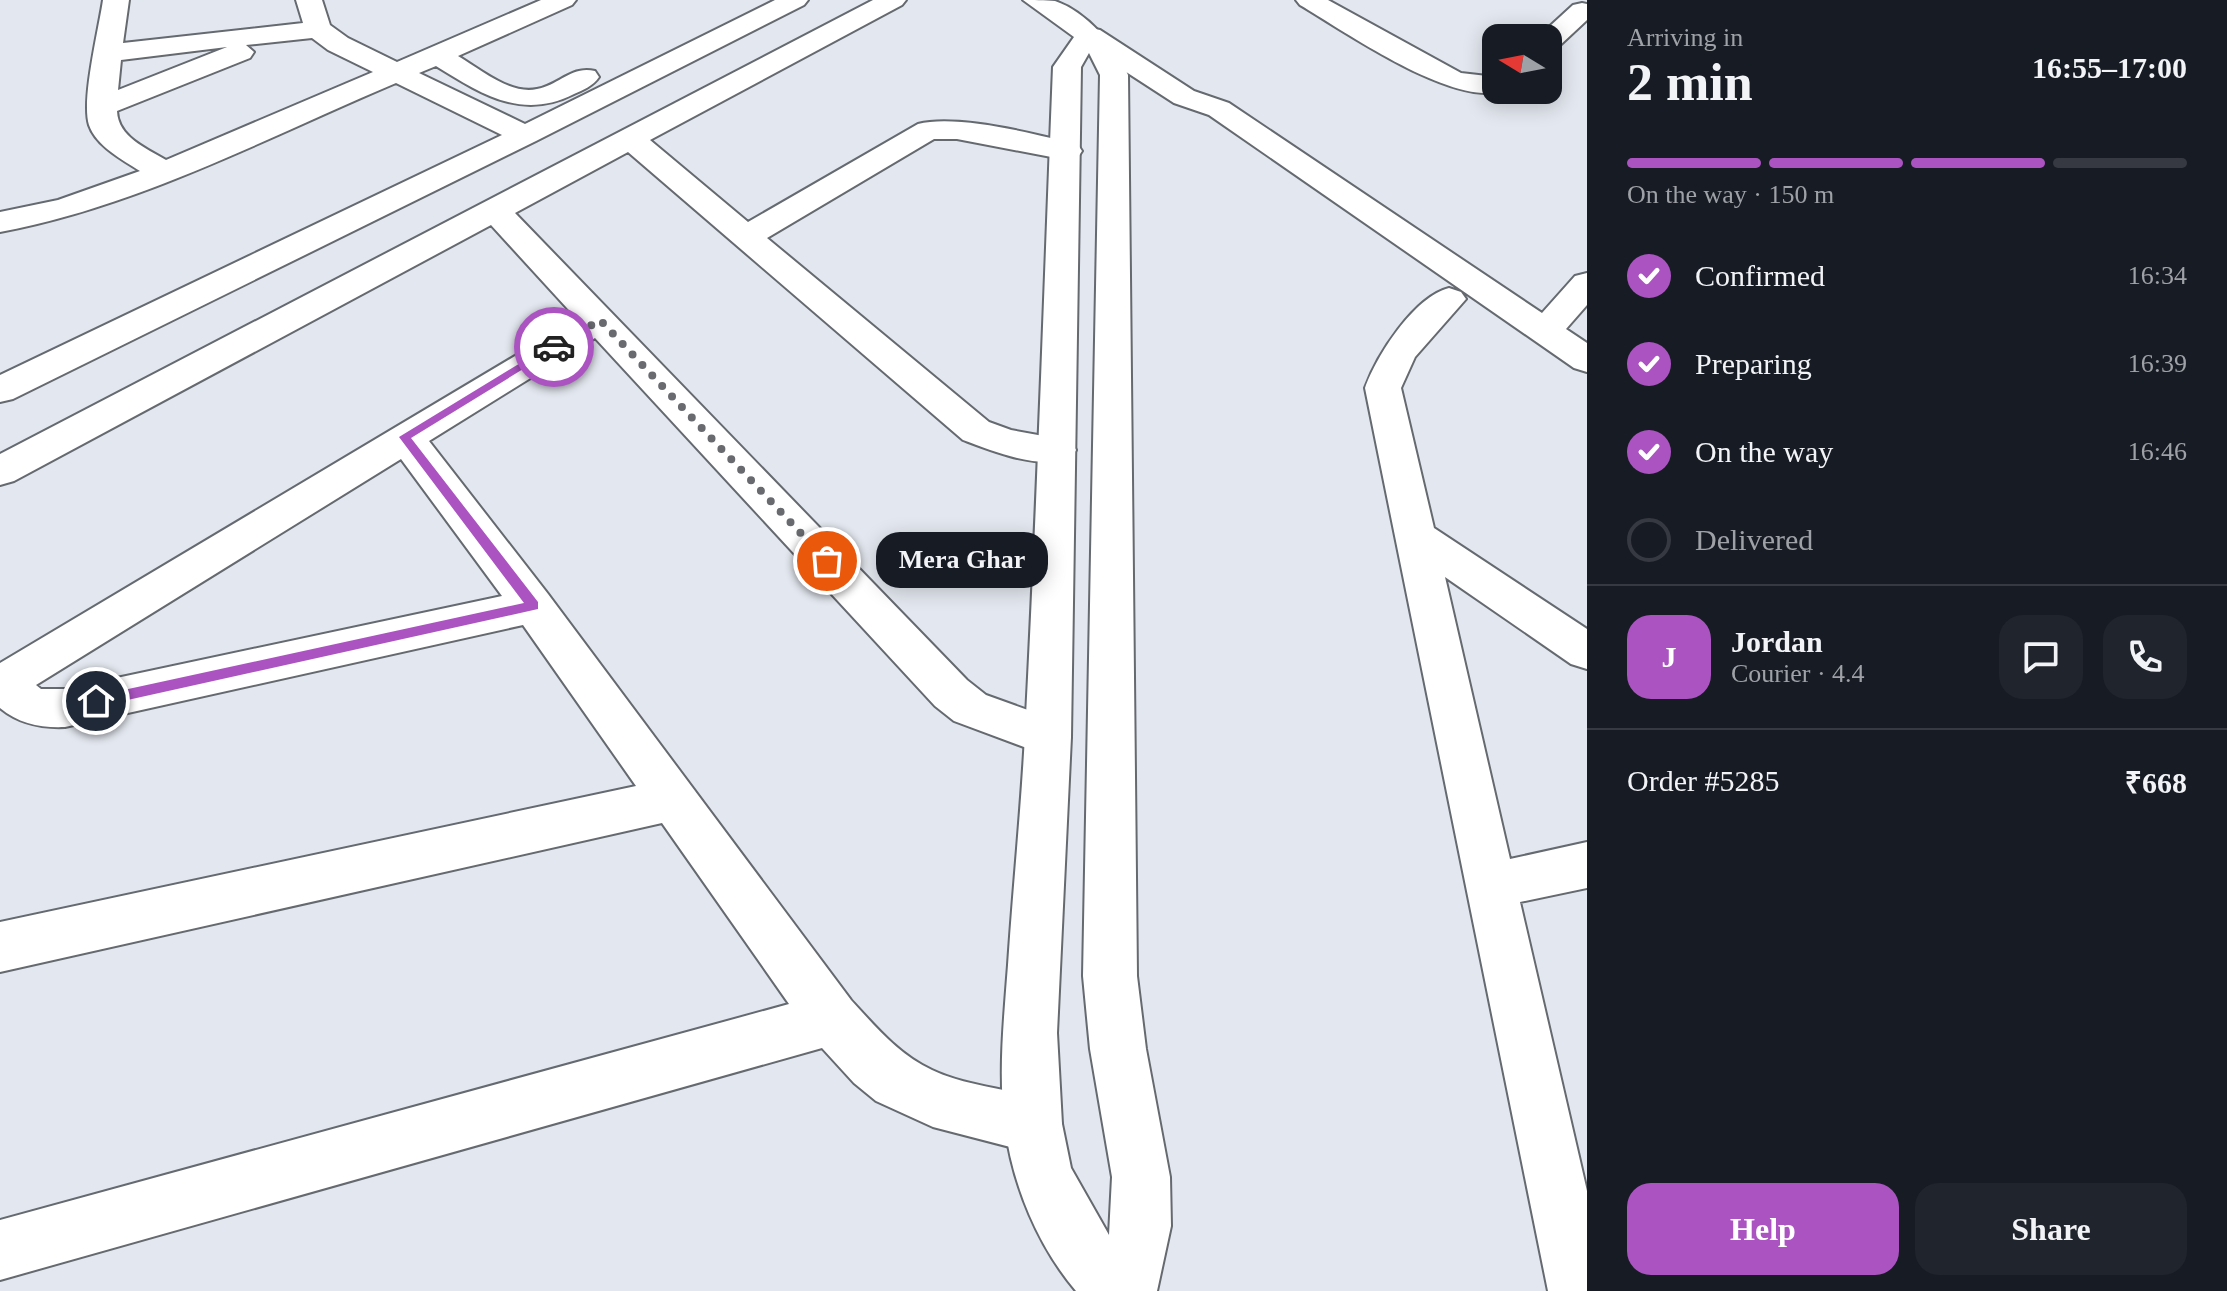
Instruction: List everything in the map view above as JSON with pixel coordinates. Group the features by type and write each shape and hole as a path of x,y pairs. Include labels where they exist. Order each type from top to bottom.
{"street":[{"path":"116,0 108,53 104,125 111,136 163,172"},
{"path":"306,30 309,0"},
{"path":"0,222 42,216 84,204 439,56 563,0"},
{"path":"439,56 510,95 536,99 548,96 739,0"},
{"path":"0,390 526,135 795,0"},
{"path":"0,471 893,0"},
{"path":"1036,0 1184,97 1219,109 1587,360"},
{"path":"1309,0 1451,79 1482,85"},
{"path":"1562,25 1576,9"},
{"path":"108,53 306,30 526,135"},
{"path":"104,106 306,30"},
{"path":"1090,36 1074,53 1067,67 1048,737 1030,1033 1033,1124 1042,1172 1060,1212 1085,1254 1117,1291"},
{"path":"1090,36 1112,66 1114,75 1110,976 1118,1049 1141,1177 1141,1226 1126,1291"},
{"path":"1184,97 1182,102 1193,116 1587,394"},
{"path":"747,236 928,130 957,130 1067,151"},
{"path":"630,139 976,431 1006,442 1057,450"},
{"path":"494,210 951,693 970,708 1048,737"},
{"path":"1545,332 1587,283"},
{"path":"1449,299 1400,348 1389,367 1383,388 1579,1291"},
{"path":"533,606 65,708 37,710 23,703 2,684 600,320"},
{"path":"405,437 533,606 832,1019 880,1070 911,1091 949,1105 1033,1124"},
{"path":"1414,535 1587,652"},
{"path":"0,947 674,799"},
{"path":"1491,886 1587,865"},
{"path":"0,1250 832,1019"}],"way so far":[{"path":"554,347 600,320 827,561"}],"place":[{"name":"Mera Ghar","path":"827,561"}],"route":[{"path":"96,701 533,606 405,437 554,347"}]}
